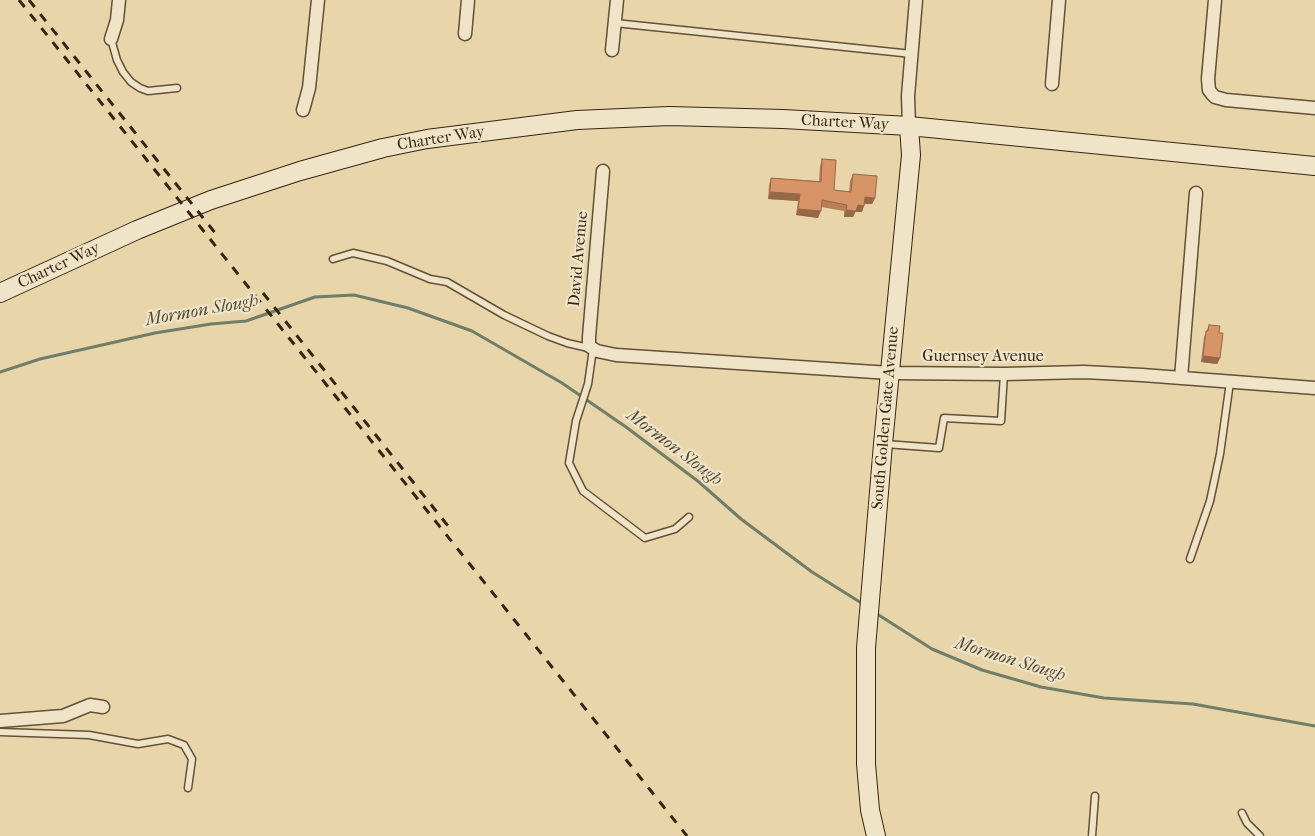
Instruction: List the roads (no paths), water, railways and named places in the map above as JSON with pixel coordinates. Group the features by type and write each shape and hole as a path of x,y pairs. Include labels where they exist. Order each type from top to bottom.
{"main road":[{"name":"Charter Way","path":"0,293 136,230 211,200 300,170 383,148 426,139 578,120 669,116 783,119 909,126 1315,166"},
{"name":"South Golden Gate Avenue","path":"876,836 870,810 866,764 866,648 883,444 911,155 909,126"}],"street":[{"path":"111,39 117,20 120,0"},
{"path":"303,110 309,88 318,0"},
{"path":"465,34 468,0"},
{"path":"612,50 617,0"},
{"name":"South Golden Gate Avenue","path":"909,126 908,96 916,0"},
{"path":"1052,84 1060,0"},
{"path":"1215,0 1208,79 1209,90 1212,94 1215,97 1226,100 1315,108"},
{"name":"David Avenue","path":"593,349 589,346 589,337 603,171"},
{"path":"1181,378 1196,193"},
{"name":"Guernsey Avenue","path":"593,349 616,354 890,373 1004,374 1084,372 1315,388"},
{"path":"0,722 63,716 90,706 103,707"}],"lane":[{"path":"615,23 912,54"},
{"path":"111,39 123,72 136,85 148,91 177,88"},
{"path":"333,259 353,253 386,261 430,278 447,282 504,315 548,336 593,349 588,384 576,421 569,463 584,491 645,538 675,528 689,517"},
{"path":"883,444 940,448 944,418 1001,421 1004,374"},
{"path":"1190,559 1210,501 1220,454 1230,382"},
{"path":"0,732 89,734 138,744 168,738 184,745 192,759 188,788"},
{"path":"1092,836 1095,796"},
{"path":"1242,813 1247,823 1260,836"}],"waterway":[{"name":"Mormon Slough","path":"0,372 40,359 155,333 211,324 246,321 315,297 354,295 408,308 472,331 562,383 626,427 699,482 741,519 812,572 863,604"},
{"name":"Mormon Slough","path":"874,612 932,649 982,670 1041,687 1104,698 1193,704 1315,726"}],"railway":[{"path":"19,0 687,836"},
{"path":"29,0 216,234"},
{"path":"263,293 448,526"}]}
